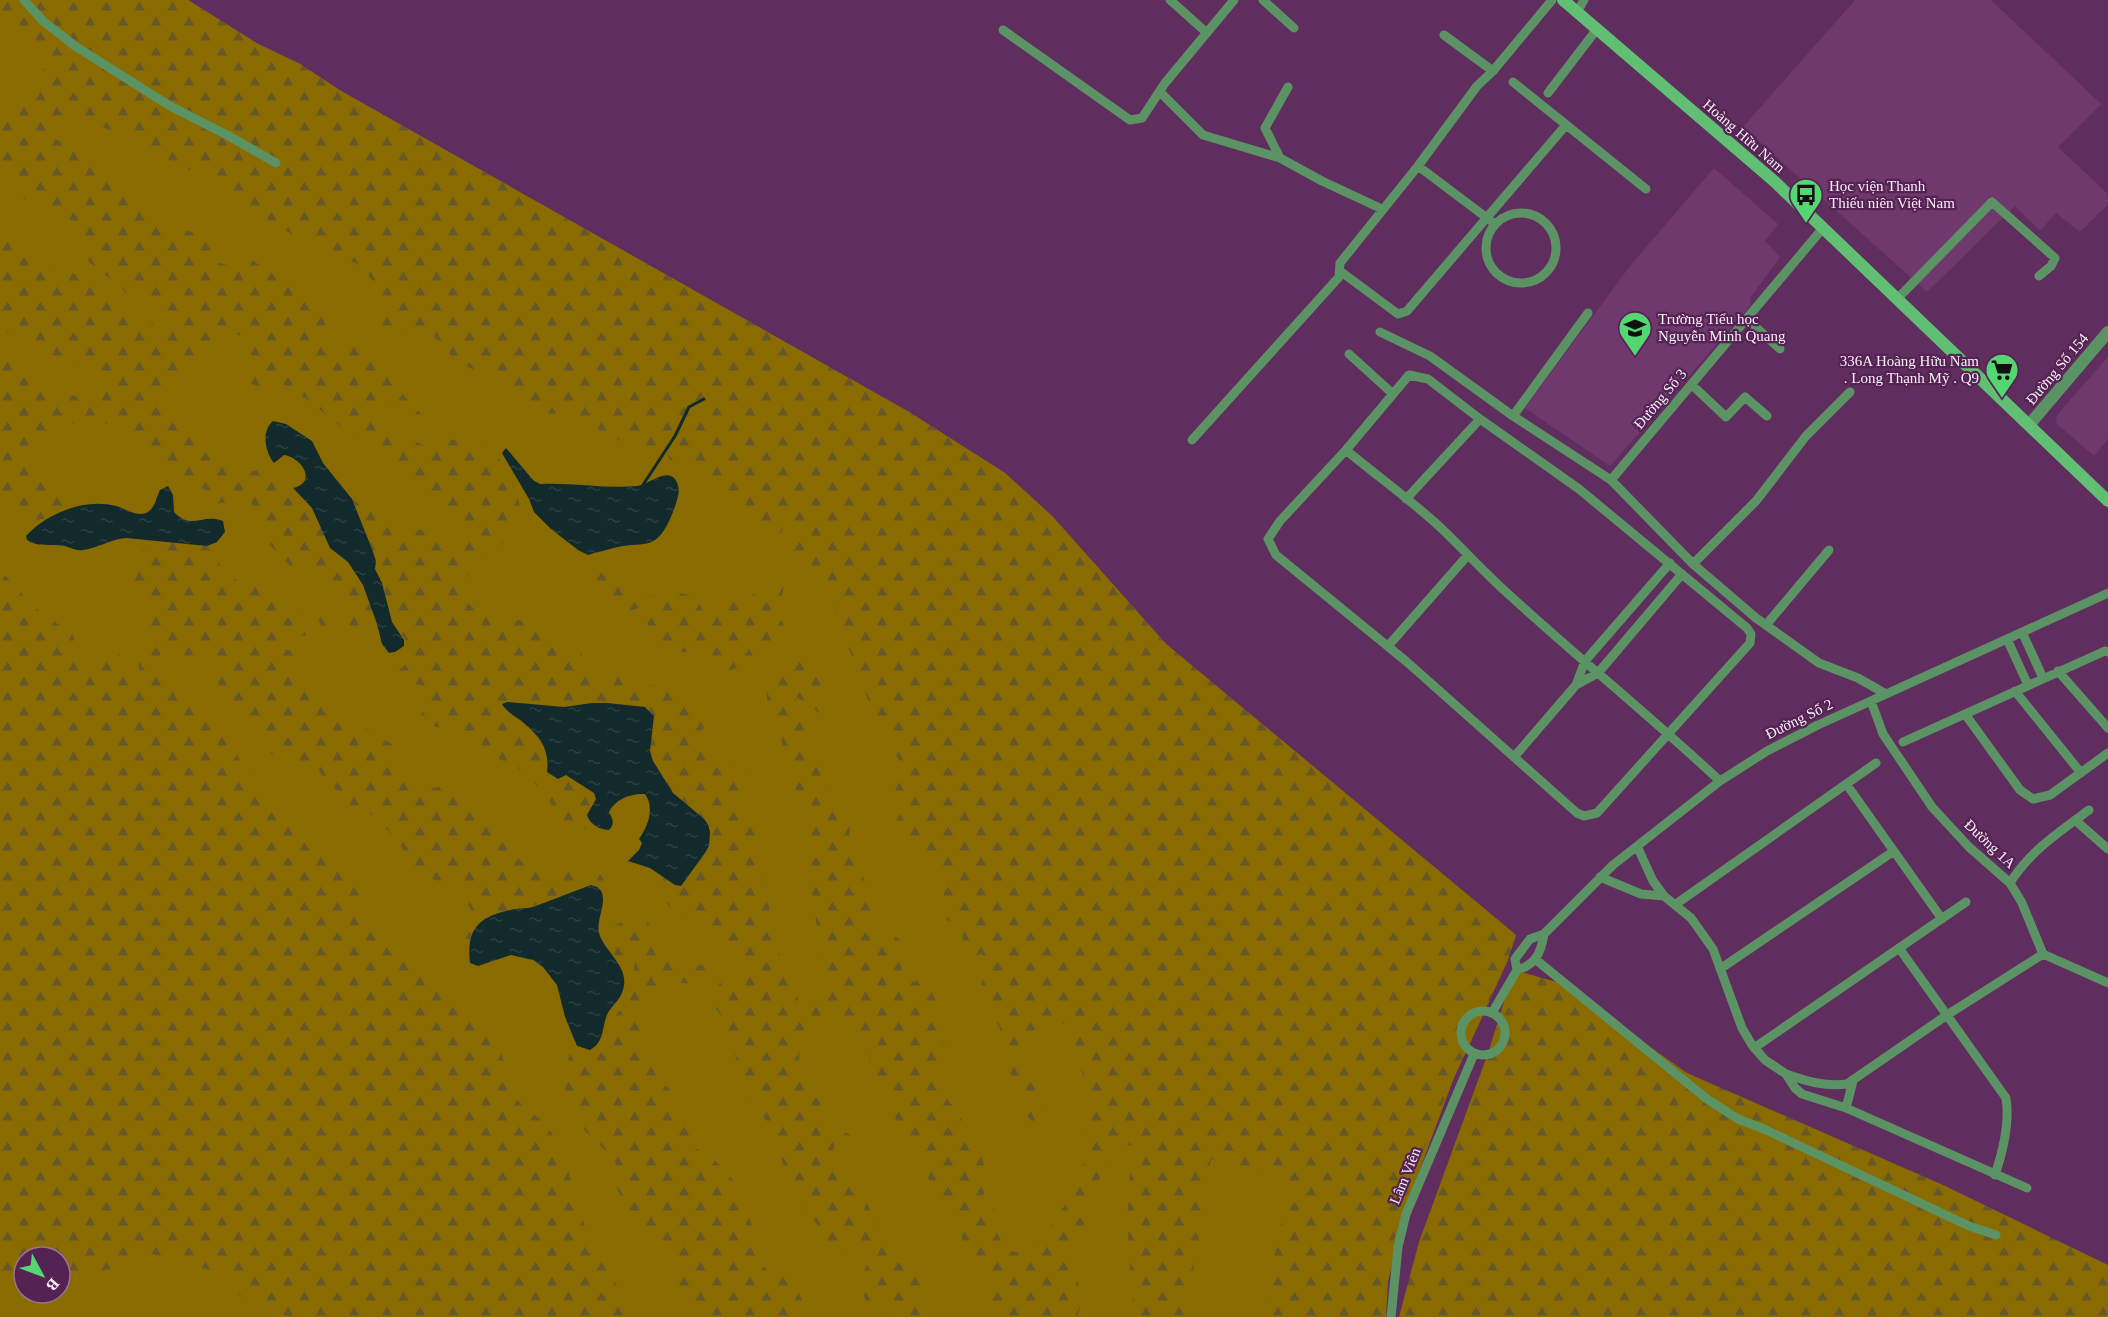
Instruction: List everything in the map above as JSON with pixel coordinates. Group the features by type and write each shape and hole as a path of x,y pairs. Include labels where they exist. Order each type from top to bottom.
{"main road":[{"name":"Hoàng Hữu Nam","path":"1563,0 1774,181 2108,501"}],"street":[{"path":"24,0 44,21 75,46 171,106 276,163"},
{"path":"1170,0 1207,33"},
{"path":"1003,30 1130,120 1142,118 1165,83 1234,0"},
{"path":"1263,0 1294,28"},
{"path":"1192,440 1339,278 1340,263 1418,166 1455,114 1552,0"},
{"path":"1577,12 1584,0"},
{"path":"1548,93 1597,29"},
{"path":"1444,35 1493,71"},
{"path":"1513,81 1646,189"},
{"path":"1280,158 1265,128 1288,87"},
{"path":"1160,92 1203,135 1280,158 1382,209"},
{"path":"1340,271 1398,314 1407,311 1566,125"},
{"path":"1418,166 1496,224"},
{"path":"1898,298 1992,202 2055,258 2053,263 2039,276"},
{"path":"1520,213 1529,214 1545,222 1551,229 1556,247 1546,272 1539,278 1521,283 1512,282 1497,273 1491,266 1486,249 1487,240 1496,224 1503,218 1520,213"},
{"name":"Đường Số 3","path":"1611,480 1823,228"},
{"path":"1513,416 1588,313"},
{"path":"1747,319 1780,349"},
{"path":"1380,332 1430,356 1513,416 1611,480 1693,564 1766,626 1819,663 1858,678 1886,694"},
{"name":"Đường Số 154","path":"2029,425 2108,332"},
{"path":"1350,354 1393,394"},
{"path":"1409,375 1428,379 1579,489 1670,563 1747,628 1751,634 1750,643 1597,813 1584,816 1577,813 1388,646 1276,555 1269,539 1280,521 1346,450 1393,394 1409,375"},
{"path":"1692,385 1726,417 1745,397 1767,416"},
{"path":"1693,564 1756,501 1806,436 1850,392"},
{"path":"1406,499 1480,419"},
{"path":"1346,450 1439,526 1505,591 1719,781"},
{"path":"1766,626 1828,550"},
{"path":"1388,646 1468,555"},
{"path":"1514,757 1576,685 1585,661 1670,563"},
{"path":"1576,685 1598,673 1682,574"},
{"name":"Đường Số 2","path":"1544,934 1600,877 1637,846 1719,781 1767,751 1818,725 2108,593"},
{"path":"2022,632 2043,678"},
{"path":"2007,639 2028,685"},
{"path":"1903,742 2058,671 2104,651 2108,652"},
{"path":"2058,671 2108,728"},
{"path":"2014,691 2081,772"},
{"name":"Đường 1A","path":"1871,701 1883,734 1932,807 1969,847 2010,883 2022,903 2043,954"},
{"path":"1965,714 2020,790 2033,799 2050,795 2108,753"},
{"path":"1676,904 1876,763"},
{"path":"1847,785 1942,919"},
{"path":"2010,883 2021,865 2042,845 2089,810"},
{"path":"2075,820 2108,849"},
{"path":"1637,846 1653,881 1664,896 1691,918 1713,949 1742,1028 1754,1048 1765,1060 1786,1074 1813,1083 1832,1086 1853,1081 1947,1015 2043,954 2108,983"},
{"path":"1720,969 1894,851"},
{"path":"1600,877 1641,894 1664,896"},
{"path":"1754,1048 1966,902"},
{"path":"1492,1013 1517,970 1515,959 1519,952 1530,939 1544,934 1542,949 1535,959 1528,967 1517,970"},
{"path":"1899,948 2006,1098 2004,1137 1995,1175"},
{"path":"1535,959 1707,1099 1738,1119 1764,1129 1969,1226 1996,1236"},
{"path":"1486,1011 1492,1013 1498,1017 1505,1029 1503,1043 1494,1053 1473,1054 1461,1038 1463,1024 1472,1014 1486,1011"},
{"name":"Lâm Viên","path":"1391,1317 1397,1256 1406,1214 1473,1054"},
{"path":"1786,1074 1802,1094 1846,1108 2026,1188"},
{"path":"1846,1108 1853,1081"}],"shaded area":[{"path":"1855,0 1991,0 2101,104 2058,147 2108,194 2108,204 2080,232 2056,213 2040,231 2015,206 1927,292 1743,127"},
{"name":"Trường Tiểu học Nguyễn Minh Quang","path":"1714,168 1778,224 1765,241 1780,257 1750,298 1751,305 1610,466 1525,408 1630,266"},
{"path":"2108,357 2108,439 2094,456 2056,423 2057,415"}],"green space":[{"path":"0,0 188,0 258,44 300,64 341,91 909,412 1005,473 1053,517 1166,644 1516,935 1507,962 1489,995 1458,1067 1404,1212 1388,1282 1386,1317 0,1317"},
{"path":"0,0 188,0 258,44 300,64 341,91 909,412 1005,473 1053,517 1166,644 1516,935 1507,962 1452,1082 1416,1168 1390,1256 1383,1317 1262,1317 1283,1215 1286,1180 1211,1159 1186,1317 1134,1317 1127,1222 1130,1174 1139,1146 1102,1143 1110,1162 1102,1171 1086,1222 1071,1248 1082,1301 1077,1317 999,1317 988,1299 988,1288 993,1285 995,1279 969,1251 889,1107 863,1044 851,1025 840,1018 824,1020 813,1027 799,1055 800,1082 808,1094 823,1097 830,1102 825,1110 823,1122 831,1136 845,1132 852,1136 851,1143 841,1141 835,1143 834,1149 835,1158 853,1178 860,1199 857,1202 848,1198 842,1200 847,1214 858,1219 868,1199 872,1196 876,1200 879,1208 878,1232 882,1246 895,1262 913,1262 923,1289 927,1317 887,1317 884,1307 877,1301 869,1303 865,1300 861,1278 871,1257 860,1244 845,1237 843,1239 848,1249 845,1253 836,1254 829,1249 822,1230 803,1208 783,1165 780,1147 746,1090 724,1020 707,996 721,982 729,984 742,975 735,957 713,935 705,913 684,918 671,908 657,889 646,867 681,886 709,846 710,832 703,818 673,793 653,761 650,751 654,716 645,707 607,703 564,707 507,702 502,704 542,742 545,749 547,773 551,776 566,775 594,793 597,798 589,821 598,829 593,831 561,821 554,814 548,794 518,768 506,764 489,751 471,744 451,729 425,725 420,718 433,688 404,681 398,671 409,662 420,644 407,642 397,629 389,612 372,549 352,499 358,503 371,499 388,519 401,522 408,529 421,530 431,536 447,555 467,537 467,531 308,400 281,383 261,388 248,382 253,364 252,341 234,333 224,346 209,353 187,358 153,398 171,422 189,434 205,453 240,469 256,471 274,463 275,471 284,477 312,508 330,548 348,562 363,585 377,624 355,629 323,629 317,618 325,611 340,614 348,610 344,602 311,573 293,569 260,535 251,501 242,497 235,501 215,504 213,493 186,482 171,465 108,424 83,420 59,429 50,441 40,447 33,464 64,498 83,506 49,517 29,520 19,507 0,494 0,358 24,365 31,383 39,390 81,397 95,393 100,385 100,378 90,369 60,360 41,347 0,330 0,229 12,235 22,246 55,267 83,277 118,308 140,315 159,329 163,324 158,316 143,303 127,294 90,263 75,241 69,216 48,214 20,196 15,184 0,173 0,101 29,106 39,95 46,58 37,41 0,20","holes":["59,115 111,130 201,175 302,240 362,266 377,288 384,309 379,329 393,334 426,328 458,363 494,378 531,413 567,414 625,443 645,447 663,444 670,449 668,456 670,460 700,473 740,507 757,511 768,540 782,532 785,514 794,513 787,556 817,577 831,595 871,708 886,739 905,768 892,798 902,803 896,822 907,843 928,852 944,871 944,919 959,925 963,938 959,952 961,958 968,960 981,954 986,958 980,991 983,1003 1000,1028 1015,1096 1034,1123 1044,1121 1041,1092 1015,1049 1026,1036 1038,1028 1052,1024 1068,1024 1089,1095 1084,1141 1087,1156 1065,1205 1039,1237 1017,1252 1007,1251 996,1231 994,1207 983,1196 986,1174 980,1152 942,1089 944,1031 936,1000 923,979 910,983 901,967 900,940 888,931 874,928 872,907 874,893 857,868 850,851 849,833 852,823 827,789 821,766 804,730 795,696 821,714 824,688 812,670 808,657 801,654 772,675 766,684 767,701 779,729 783,748 794,768 793,787 810,805 820,808 824,814 824,824 803,831 821,956 830,988 830,997 824,1004 798,1004 798,998 790,987 787,971 774,941 769,919 769,892 762,878 765,862 756,840 764,827 743,807 749,796 752,782 732,760 725,765 716,758 711,748 694,751 697,738 707,723 680,700 655,685 637,687 631,681 630,672 621,669 610,693 605,698 589,665 573,645 565,641 552,648 547,638 547,623 508,619 496,614 480,615 465,600 463,582 472,570 500,546 522,519 519,500 512,481 491,447 449,439 428,448 393,428 374,411 387,407 407,416 421,414 398,390 359,341 350,343 340,350 318,335 319,329 328,324 328,315 305,295 244,255 233,267 207,259 214,243 204,235 151,221 131,202 112,177 94,161 73,144 57,140 44,128"]},
{"path":"158,540 207,546 232,577 256,587 262,595 294,602 311,625 308,634 280,642 285,649 292,651 297,669 313,691 339,711 391,743 408,786 422,789 449,786 459,793 461,806 497,830 521,861 537,872 554,874 591,869 604,880 601,890 597,886 555,897 531,907 509,910 478,924 470,940 465,938 463,931 471,910 458,888 419,874 403,848 390,833 368,812 352,814 342,795 324,779 317,767 302,764 287,754 274,756 264,748 267,732 219,687 214,655 200,652 187,659 181,659 177,647 166,648 159,656 166,678 188,692 226,738 247,771 315,856 335,857 363,901 367,919 390,952 457,1002 499,1046 507,1072 509,1089 525,1109 547,1123 567,1167 585,1227 614,1279 629,1317 288,1317 260,1301 240,1296 231,1276 153,1254 72,1282 72,1245 12,1245 12,1286 0,1287 0,570 33,606 73,635 80,658 118,653 139,675 141,653 157,637 154,629 146,624 149,610 148,596 135,582 132,559"},
{"path":"587,568 609,574 615,586 630,583 631,593 656,596 689,595 701,606 708,632 732,593 748,598 774,579 785,583 775,610 789,633 788,644 751,645 748,647 754,657 745,665 724,672 694,655 674,652 652,632 647,623 654,615 641,607 622,612 610,606 596,588"},
{"path":"634,919 647,921 661,938 674,963 672,968 693,968 704,964 712,966 714,971 692,984 669,981 648,992 642,1027 644,1045 652,1059 666,1065 655,1077 679,1097 673,1105 672,1113 687,1127 692,1127 691,1137 695,1148 718,1164 738,1188 752,1226 752,1233 748,1241 752,1249 772,1278 785,1276 800,1295 803,1305 801,1317 704,1317 681,1296 676,1288 681,1273 673,1252 664,1240 651,1238 631,1220 613,1179 616,1165 612,1157 585,1131 565,1104 565,1073 575,1042 577,1046 600,1040 631,993 635,963 627,958 614,955 616,948 612,941 611,931 617,924"},
{"path":"1514,970 1560,983 1687,1073 1943,1185 2108,1265 2108,1317 1399,1317 1419,1242 1488,1053"}],"water":[{"path":"273,421 286,424 312,441 323,463 352,499 376,561 375,569 382,583 392,622 404,640 404,646 395,652 389,653 382,644 363,585 348,562 330,548 312,508 293,488 300,485 306,476 302,465 284,455 274,463 271,458 266,436 269,425"},
{"path":"506,448 533,480 540,484 637,486 667,475 673,477 677,482 679,491 677,501 663,532 655,540 588,555 551,529 534,512 529,499 502,453"},
{"path":"168,486 173,495 174,512 180,518 192,521 216,519 223,521 225,532 217,542 207,546 126,538 89,549 76,550 60,545 40,545 27,540 26,536 45,520 79,506 104,504 134,513 146,513 153,506 160,490"},
{"path":"507,702 564,707 607,703 645,707 654,716 650,751 653,761 673,793 703,818 710,832 709,846 681,886 675,885 650,868 628,861 639,850 642,843 639,839 649,817 650,805 645,794 629,796 619,800 612,807 609,812 613,821 609,830 596,826 587,815 596,799 594,793 566,775 558,779 547,772 547,756 542,743 533,731 502,704"},
{"path":"591,885 602,892 599,933 621,969 624,985 621,995 607,1015 600,1040 590,1050 577,1046 565,1017 557,985 543,967 533,960 511,955 478,966 470,963 469,952 472,934 482,921 513,909 533,907"}],"waterway":[{"path":"641,488 675,436 689,407 704,399"}],"place":[{"name":"Học viện Thanh Thiếu niên Việt Nam","path":"1806,224"},
{"name":"Trường Tiểu học Nguyễn Minh Quang","path":"1635,357"},
{"name":"336A Hoàng Hữu Nam . Long Thạnh Mỹ . Q9","path":"2002,399"}]}
